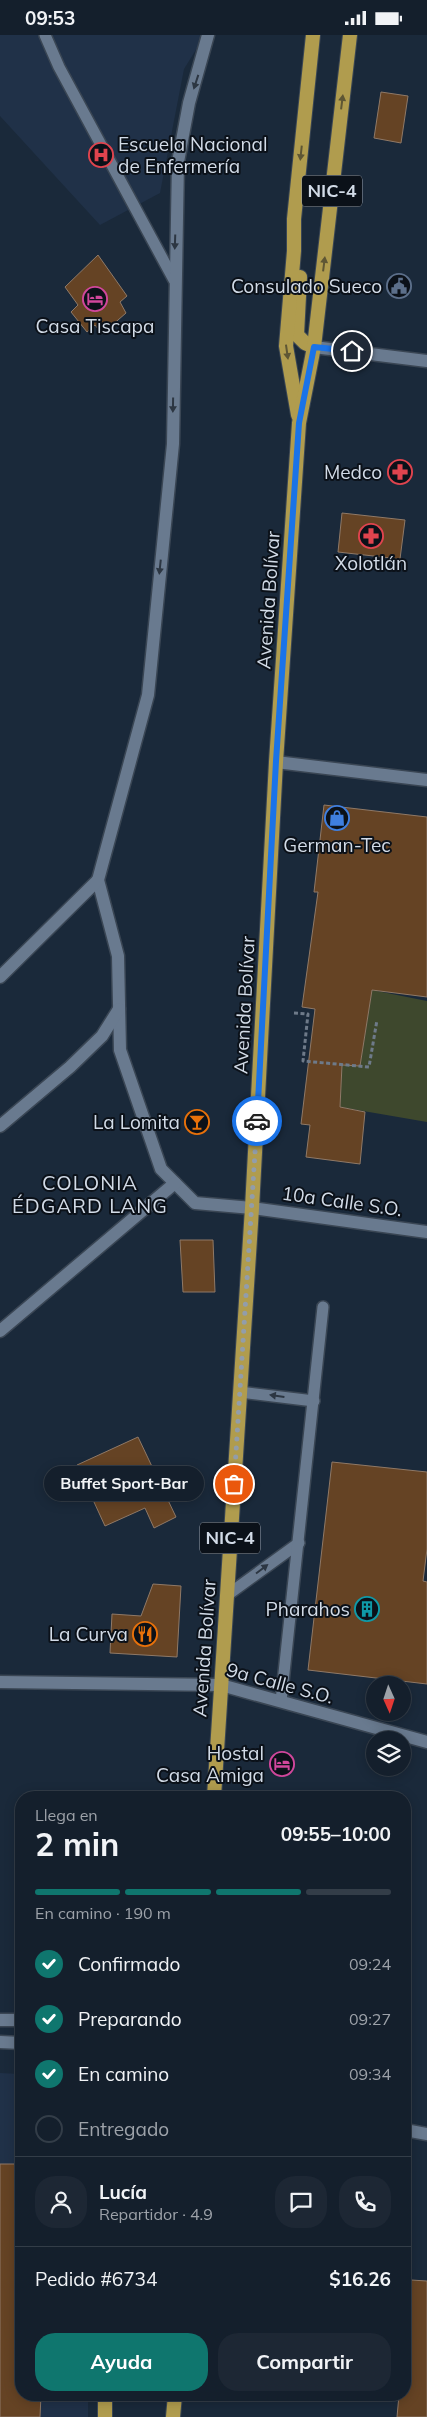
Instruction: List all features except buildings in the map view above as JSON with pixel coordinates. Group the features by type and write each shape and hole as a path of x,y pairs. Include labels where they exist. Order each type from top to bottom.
{"highway":[{"name":"Avenida Bolívar","path":"299,423 286,346 294,251 294,219 313,35"},
{"name":"Avenida Bolívar","path":"214,1791 252,1208 276,761 299,423 314,347 350,35"},
{"path":"294,251 301,281 297,335 300,340 314,347"},
{"path":"105,2401 105,2417"},
{"path":"173,2417 174,2401"}],"street":[{"path":"0,977 98,880 148,695 173,444 174,280 178,162 189,103 208,35"},
{"path":"314,347 427,361"},
{"path":"276,761 427,780"},
{"name":"10a Calle S.O.","path":"98,880 118,956 120,1050 161,1169 194,1203 252,1208 427,1232"},
{"path":"0,1126 70,1067 102,1036 119,1009"},
{"path":"0,1331 175,1183"},
{"name":"9a Calle S.O.","path":"0,1682 221,1685 427,1742"},
{"path":"0,2020 15,2020"},
{"path":"0,2042 15,2043"},
{"path":"411,2132 427,2134"}],"lane":[{"path":"45,35 59,67 174,280"},
{"path":"281,1701 323,1307"},
{"path":"240,1392 314,1401"},
{"path":"226,1596 299,1543"}],"path":[{"path":"294,1013 308,1014 303,1061 342,1065 369,1067 377,1021"}],"shaded area":[{"name":"Escuela Nacional de Enfermería","path":"0,35 205,35 184,69 160,193 100,225 0,116"},
{"path":"0,2073 15,2074 15,2401 88,2401 88,2417 0,2417"}],"green space":[{"path":"372,990 427,1001 427,1122 340,1107 342,1065 360,1066"}],"way so far":[{"path":"234,1484 257,1121"}],"place":[{"name":"Escuela Nacional de Enfermería","path":"101,155"},
{"name":"Consulado Sueco","path":"399,286"},
{"name":"Casa Tiscapa","path":"95,299"},
{"name":"Medco","path":"400,472"},
{"name":"Xolotlán","path":"371,536"},
{"name":"German-Tec","path":"337,818"},
{"name":"La Lomita","path":"197,1122"},
{"name":"Buffet Sport-Bar","path":"234,1484"},
{"name":"Pharahos","path":"367,1609"},
{"name":"La Curva","path":"145,1634"},
{"name":"Hostal Casa Amiga","path":"282,1764"}],"district":[{"name":"COLONIA ÉDGARD LANG","path":"90,1194"}],"route":[{"path":"257,1121 276,761 299,423 314,347 352,351"}]}
